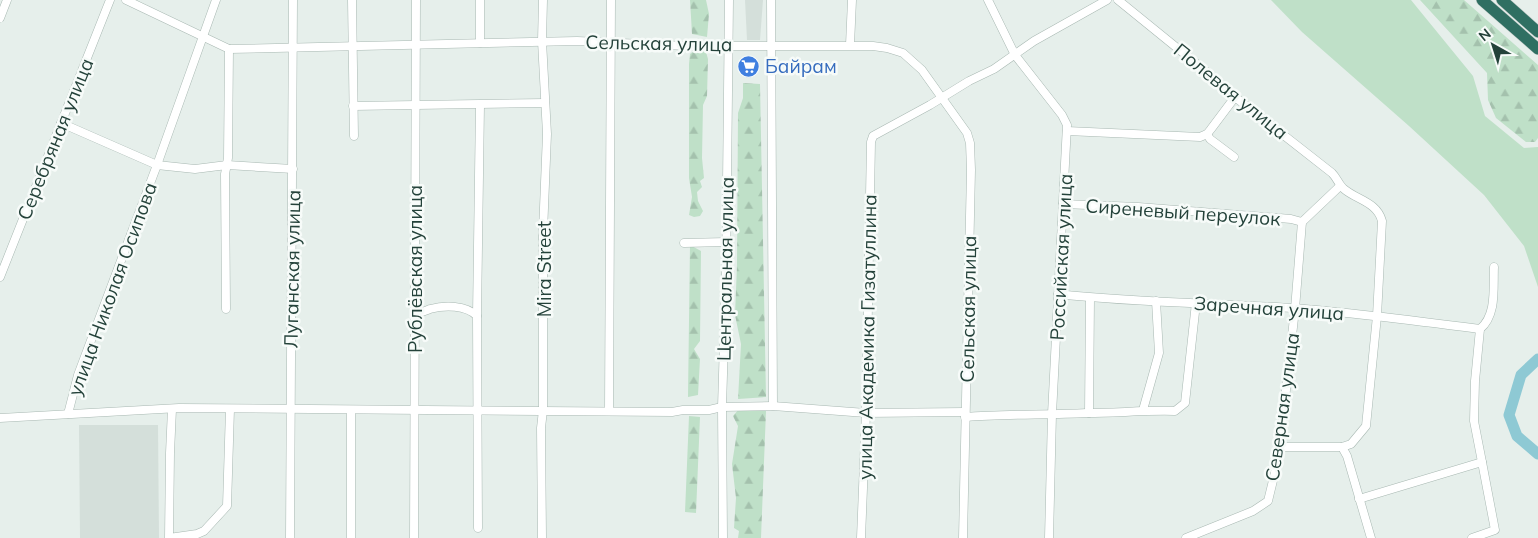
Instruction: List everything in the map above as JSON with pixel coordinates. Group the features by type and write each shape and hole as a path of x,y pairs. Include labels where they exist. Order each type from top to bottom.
{"highway":[{"path":"1482,0 1538,49"},
{"path":"1502,0 1538,32"}],"street":[{"path":"0,18 7,0"},
{"name":"Серебряная улица","path":"0,277 110,0"},
{"name":"Сельская улица","path":"126,0 202,38 229,49 611,42 687,46 850,45 887,48 903,53 922,70 967,134 970,143 963,538"},
{"name":"улица Николая Осипова","path":"68,414 78,375 216,0"},
{"name":"Луганская улица","path":"290,538 293,0"},
{"path":"352,0 354,136"},
{"name":"Рублёвская улица","path":"414,538 416,0"},
{"path":"480,0 480,43"},
{"name":"Mira Street","path":"542,538 543,232 547,134 542,42 543,0"},
{"path":"609,411 611,0"},
{"name":"Центральная улица","path":"723,538 722,407 729,0"},
{"path":"771,0 773,406"},
{"path":"850,45 852,0"},
{"name":"Российская улица","path":"988,0 1015,55 1062,115 1067,125 1052,414 1049,538"},
{"path":"941,97 994,69 1034,41 1107,0"},
{"name":"Полевая улица","path":"1118,0 1235,97 1332,173 1340,186 1346,191 1367,202 1380,214 1382,221 1377,316 1366,426 1352,444 1342,447"},
{"path":"226,309 225,174 227,165 229,49"},
{"name":"улица Академика Гизатуллина","path":"861,538 866,413 871,142 874,136 941,97"},
{"path":"1067,131 1200,137 1207,134 1235,97"},
{"path":"353,106 545,103"},
{"path":"478,528 477,316 480,105"},
{"path":"61,123 157,164 195,169 227,165 293,169"},
{"path":"1207,134 1210,139 1234,157"},
{"path":"1302,222 1340,186"},
{"name":"Сиреневый переулок","path":"1064,204 1138,207 1291,219 1302,222"},
{"name":"Северная улица","path":"1186,538 1253,511 1268,502 1277,464 1295,308 1302,222"},
{"path":"684,243 726,242"},
{"path":"1472,538 1497,534 1474,421 1475,381 1480,329 1487,323 1491,313 1494,267"},
{"name":"Заречная улица","path":"1058,294 1090,298 1295,308 1480,329"},
{"path":"1088,413 1090,298"},
{"path":"1143,410 1159,353 1156,301"},
{"path":"0,418 172,409 672,412 708,410 722,407 773,406 866,413 965,415 1175,410 1184,403 1196,303"},
{"path":"415,314 429,309 454,306 473,312 477,316"},
{"path":"172,409 169,538 197,534 204,531 227,506 230,409"},
{"path":"351,410 351,538"},
{"path":"1279,447 1342,447 1347,456 1371,538"},
{"path":"1359,499 1482,462"}],"shaded area":[{"path":"745,0 763,0 760,40 747,40"},
{"path":"79,425 158,425 159,538 80,538"}],"green space":[{"path":"690,0 706,0 709,14 707,37 692,34"},
{"path":"1271,0 1411,0 1473,76 1485,116 1524,148 1538,147 1538,287 1524,246 1484,195 1302,32"},
{"path":"1420,0 1464,0 1538,65 1538,138 1535,142 1526,142 1496,118 1488,100 1487,73"},
{"path":"695,50 706,52 708,59 707,96 703,105 702,158 704,178 700,181 702,187 697,192 698,201 703,211 700,216 694,217 689,215 692,197 689,178 689,64 690,54"},
{"path":"743,83 760,84 766,397 738,399 741,344 735,315 738,113 743,98"},
{"path":"690,245 701,251 700,341 694,349 700,359 698,395 688,397"},
{"path":"739,409 766,411 761,538 738,538 739,531 734,528 736,498 732,464 738,426 733,416"},
{"path":"689,416 700,417 696,513 685,512"}],"waterway":[{"path":"1538,359 1521,375 1509,415 1517,436 1538,454"}],"place":[{"name":"Байрам","path":"749,66"}]}
